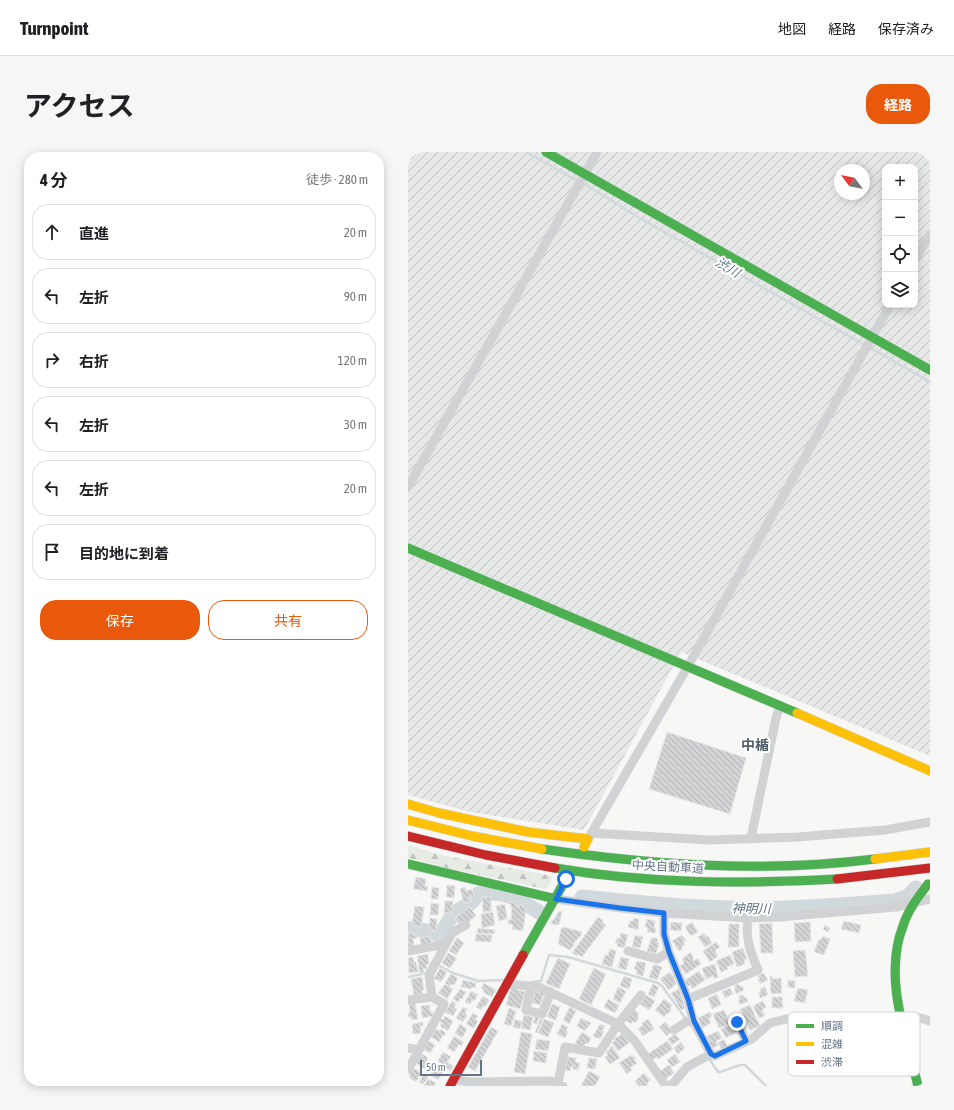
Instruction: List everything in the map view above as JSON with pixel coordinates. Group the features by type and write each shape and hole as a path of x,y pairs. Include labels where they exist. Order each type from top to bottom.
{"main road":[{"path":"546,152 871,339 930,370"},
{"path":"408,548 780,705 930,771"},
{"path":"408,804 439,813 528,832 588,840"},
{"name":"中央自動車道","path":"408,820 453,832 568,854 625,861 681,865 799,865 853,861 930,852"},
{"name":"中央自動車道","path":"408,836 509,860 565,870 621,877 679,881 794,881 854,877 930,868"},
{"path":"408,864 556,899"},
{"path":"452,1083 566,879"},
{"path":"900,1012 894,977 895,958 901,931 908,913 914,902 928,884"},
{"path":"916,1076 918,1086"}],"street":[{"path":"408,487 597,152"},
{"path":"918,255 930,234"},
{"path":"888,308 688,666 588,840 709,840 798,837 886,830 930,822"},
{"path":"751,838 780,705"},
{"path":"556,899 664,913 748,918 780,917 896,907 930,899"},
{"path":"664,913 664,934 669,952 688,999 694,1021 711,1054"},
{"path":"688,999 758,970 750,950 747,937 748,918"},
{"path":"432,996 429,975 452,933 466,925"},
{"path":"408,951 445,944"},
{"path":"628,950 657,960 669,952"},
{"path":"506,984 539,987 618,1024 634,1040 666,1086"},
{"path":"531,986 526,1010 542,1014 551,992"},
{"path":"452,1083 552,1081 561,1085 565,1048 599,1053 618,1024 641,995"},
{"path":"408,1000 432,996 444,1004 408,1070"},
{"path":"920,1018 930,1021"},
{"path":"671,1086 686,1067 711,1054 715,1056 752,1039 770,1023 788,1019"},
{"path":"674,1030 686,1022 694,1021"},
{"path":"737,1022 746,1041"},
{"path":"408,1048 419,1050"}],"shaded area":[{"path":"408,152 930,152 930,756 681,652 584,830 470,812 408,795"}],"green space":[{"path":"408,845 445,856 552,876 550,885 545,889 408,858"}],"building":[{"path":"667,732 746,758 730,814 649,789"},
{"path":"416,877 426,879 425,886 428,886 427,891 413,889"},
{"path":"447,885 455,886 454,898 446,897"},
{"path":"432,887 439,888 438,899 431,899"},
{"path":"465,887 466,891 472,889 474,895 469,897 471,901 464,903 460,889"},
{"path":"482,897 491,897 491,911 483,912"},
{"path":"445,901 453,901 452,913 444,913"},
{"path":"511,901 516,902 516,907 519,907 519,905 526,908 523,931 512,929 513,925 508,924 508,920 511,920"},
{"path":"431,903 439,904 438,915 430,915"},
{"path":"505,904 507,919 499,921 496,906"},
{"path":"415,906 424,907 421,927 412,925"},
{"path":"470,907 476,916 461,927 455,918"},
{"path":"559,911 562,912 559,925 551,924 552,920 554,920"},
{"path":"493,912 495,925 482,928 481,914"},
{"path":"598,917 603,920 602,922 606,925 582,957 578,954 577,956 572,953"},
{"path":"430,918 437,919 436,931 429,930"},
{"path":"634,918 639,919 638,930 628,927 630,921 633,921"},
{"path":"647,919 655,921 655,933 647,932 648,928 645,927"},
{"path":"844,921 861,925 859,933 841,929"},
{"path":"671,922 682,923 681,931 670,930"},
{"path":"692,922 698,932 691,936 685,927"},
{"path":"810,922 811,941 795,942 794,923"},
{"path":"772,923 773,953 761,953 759,924"},
{"path":"729,924 739,924 739,947 728,947"},
{"path":"825,925 830,928 828,932 823,929"},
{"path":"563,927 582,932 570,950 558,944 561,929"},
{"path":"478,928 495,930 494,934 477,933"},
{"path":"408,933 412,933 412,935 417,934 417,938 413,939 414,947 408,948"},
{"path":"621,933 628,935 624,948 617,946 618,943 615,943 617,938 620,939"},
{"path":"704,933 706,937 708,936 712,943 705,947 698,937"},
{"path":"476,934 492,935 491,942 475,941"},
{"path":"635,935 643,937 640,948 632,947"},
{"path":"682,935 686,941 683,942 685,945 681,947 683,949 679,951 672,941"},
{"path":"431,936 432,944 421,946 420,938"},
{"path":"823,936 830,939 824,955 814,952 819,939 821,940"},
{"path":"652,937 658,939 657,942 659,943 656,954 647,951"},
{"path":"457,938 464,943 456,955 449,951"},
{"path":"716,942 720,947 715,951 718,956 710,962 703,951"},
{"path":"743,948 747,959 744,960 745,964 737,967 732,952"},
{"path":"610,949 616,951 612,967 602,964 605,955 608,955"},
{"path":"805,950 808,976 795,977 793,951"},
{"path":"691,952 694,961 698,958 701,964 686,974 680,966 684,963 682,959"},
{"path":"448,953 457,958 450,968 442,963"},
{"path":"428,954 429,964 426,965 427,969 423,969 424,974 420,974 417,956"},
{"path":"730,955 734,964 721,972 716,961"},
{"path":"413,957 414,962 416,962 418,972 409,973 408,958"},
{"path":"621,957 629,959 626,970 618,968"},
{"path":"558,958 570,964 559,989 546,983"},
{"path":"637,961 646,963 643,976 636,974 637,970 634,969"},
{"path":"654,964 662,967 657,980 649,977"},
{"path":"715,964 718,977 714,979 713,976 706,979 702,968"},
{"path":"440,968 447,972 441,982 434,978"},
{"path":"594,968 606,974 591,1005 579,999"},
{"path":"699,971 705,980 692,989 690,985 688,986 684,981"},
{"path":"670,972 675,979 676,984 669,990 660,979"},
{"path":"763,973 768,980 760,984 758,979 760,979 758,976"},
{"path":"451,974 458,978 454,985 452,984 450,986 445,983"},
{"path":"624,976 632,979 629,989 620,986"},
{"path":"770,976 772,976 772,979 781,978 782,993 771,994"},
{"path":"422,977 424,990 422,991 422,994 414,995 411,979"},
{"path":"463,980 476,983 475,988 472,987 471,989 461,987"},
{"path":"788,980 795,981 795,988 788,987"},
{"path":"484,983 496,990 492,997 483,992 484,990 481,988"},
{"path":"445,984 453,989 447,999 438,993"},
{"path":"653,984 659,987 654,997 648,994"},
{"path":"738,984 740,987 742,986 744,990 736,994 734,989 736,989 734,986"},
{"path":"618,987 626,991 620,1003 613,999"},
{"path":"765,987 768,995 760,998 760,989"},
{"path":"511,988 525,992 520,1009 506,1005"},
{"path":"730,988 733,994 725,998 722,992"},
{"path":"798,988 808,990 805,1003 794,1001"},
{"path":"460,989 466,992 462,999 461,998 458,1002 453,999"},
{"path":"679,989 685,1008 681,1010 671,993"},
{"path":"471,991 478,995 470,1004 465,1002"},
{"path":"535,991 544,993 540,1005 532,1003"},
{"path":"717,994 721,1005 712,1009 708,998"},
{"path":"646,995 655,1001 649,1010 640,1004"},
{"path":"743,995 748,1001 740,1005 738,1000 740,1000 739,996"},
{"path":"483,996 489,1000 485,1007 483,1006 481,1010 476,1007"},
{"path":"772,997 782,997 783,1008 772,1008"},
{"path":"608,999 619,1005 615,1013 604,1007"},
{"path":"664,999 672,1005 670,1008 671,1010 664,1017 655,1010"},
{"path":"452,1001 456,1004 454,1008 457,1009 453,1016 445,1012"},
{"path":"763,1001 766,1007 762,1010 765,1016 759,1018 753,1006"},
{"path":"415,1003 418,1019 412,1020 411,1017 408,1017 408,1013 410,1013 409,1004"},
{"path":"552,1004 560,1007 556,1020 547,1017"},
{"path":"429,1005 431,1013 433,1012 433,1016 422,1018 421,1006"},
{"path":"750,1005 760,1026 750,1030 740,1009"},
{"path":"463,1007 467,1009 465,1013 467,1015 463,1022 456,1018"},
{"path":"570,1007 576,1011 569,1024 563,1020"},
{"path":"509,1008 516,1011 511,1026 504,1024"},
{"path":"634,1009 639,1014 637,1017 639,1018 635,1023 633,1021 631,1024 626,1020"},
{"path":"724,1010 730,1024 719,1028 713,1014"},
{"path":"710,1012 712,1016 709,1018 711,1023 702,1028 698,1018"},
{"path":"473,1013 478,1016 475,1019 478,1021 474,1028 466,1024"},
{"path":"524,1015 533,1017 530,1030 521,1028"},
{"path":"445,1016 453,1021 448,1031 440,1026 442,1023 439,1021 440,1018 443,1020"},
{"path":"535,1017 539,1018 537,1024 533,1023"},
{"path":"541,1018 543,1019 537,1033 535,1032"},
{"path":"581,1018 591,1023 585,1031 577,1026"},
{"path":"515,1019 522,1022 520,1029 513,1027"},
{"path":"544,1019 554,1023 548,1037 538,1033"},
{"path":"648,1019 654,1029 643,1036 638,1029 643,1025 642,1023"},
{"path":"423,1022 423,1026 420,1026 421,1033 413,1034 412,1024"},
{"path":"665,1022 673,1031 667,1036 659,1027"},
{"path":"733,1023 737,1032 726,1038 721,1029"},
{"path":"460,1024 467,1029 462,1038 455,1033"},
{"path":"562,1024 568,1027 566,1031 568,1032 565,1038 557,1034"},
{"path":"600,1024 605,1026 602,1031 604,1032 600,1039 593,1036"},
{"path":"491,1027 498,1031 475,1071 468,1067"},
{"path":"436,1029 440,1031 441,1029 446,1033 439,1042 431,1037"},
{"path":"718,1031 722,1038 716,1041 718,1046 712,1048 707,1036"},
{"path":"521,1032 532,1034 525,1074 514,1072"},
{"path":"582,1032 591,1038 588,1044 586,1043 583,1047 575,1043"},
{"path":"623,1033 629,1043 618,1051 612,1043 615,1041 614,1039"},
{"path":"675,1034 680,1039 672,1045 668,1039"},
{"path":"454,1036 464,1042 461,1046 459,1044 454,1052 447,1048"},
{"path":"537,1039 550,1041 548,1051 535,1049"},
{"path":"724,1039 727,1046 722,1049 718,1043"},
{"path":"429,1041 435,1045 430,1053 424,1050"},
{"path":"667,1041 673,1049 658,1059 657,1057 652,1060 648,1054"},
{"path":"681,1042 685,1048 678,1054 674,1048"},
{"path":"612,1046 620,1058 610,1064 605,1057 608,1055 606,1052"},
{"path":"534,1051 547,1053 546,1063 533,1061"},
{"path":"443,1052 451,1057 447,1062 453,1066 451,1071 438,1061"},
{"path":"422,1054 428,1058 425,1064 428,1065 425,1069 416,1063"},
{"path":"675,1054 680,1062 672,1067 667,1060"},
{"path":"631,1055 632,1057 634,1056 636,1058 634,1060 637,1063 630,1068 632,1070 627,1074 619,1063"},
{"path":"568,1057 576,1058 575,1062 580,1063 578,1070 573,1069 571,1066 570,1071 565,1070"},
{"path":"589,1058 597,1059 595,1069 587,1068"},
{"path":"437,1064 445,1069 438,1080 430,1075"},
{"path":"669,1065 674,1073 665,1079 660,1071"},
{"path":"414,1068 421,1073 416,1082 408,1077"},
{"path":"589,1071 600,1077 595,1086 581,1086"},
{"path":"644,1073 650,1080 647,1083 648,1085 639,1086 635,1081"},
{"path":"424,1074 428,1077 423,1084 419,1082"},
{"path":"428,1079 436,1083 434,1086 424,1086"}],"waterway":[{"name":"渋川","path":"526,152 578,181"},
{"name":"渋川","path":"583,183 643,220 865,345"},
{"name":"渋川","path":"869,347 930,382"},
{"name":"神明川","path":"582,897 683,906 785,908 895,901 908,896 916,888"},
{"name":"神明川","path":"408,929 418,929 438,934 444,929 453,914 472,902 478,894 497,893 511,897 541,913"},
{"path":"532,982 541,981 549,955 568,957 658,983 662,986 686,1019"},
{"path":"440,966 453,973 478,981 504,980"},
{"path":"408,977 427,973"},
{"path":"710,1060 718,1072 740,1065 745,1065 766,1086"}],"traffic: fast":[{"path":"546,152 930,370"},
{"path":"408,548 797,713"},
{"path":"542,849 583,855 666,863 708,865 792,866 875,859"},
{"path":"408,864 556,899"},
{"path":"555,868 660,880 766,882 837,879"},
{"path":"523,955 566,879"},
{"path":"899,1012 895,965 897,945 905,920 928,884"},
{"path":"915,1076 918,1086"}],"traffic: slow":[{"path":"797,713 930,771"},
{"path":"408,804 439,813 528,832 588,839 584,847"},
{"path":"408,820 472,836 542,849"},
{"path":"875,859 930,852"}],"traffic: jam":[{"path":"408,836 486,855 555,868"},
{"path":"837,879 930,868"},
{"path":"450,1086 523,955"}],"district":[{"name":"中楯","path":"755,745"}],"route":[{"path":"566,879 556,899 664,913 664,934 669,952 688,999 694,1021 711,1054 715,1056 746,1041 737,1022"}]}
